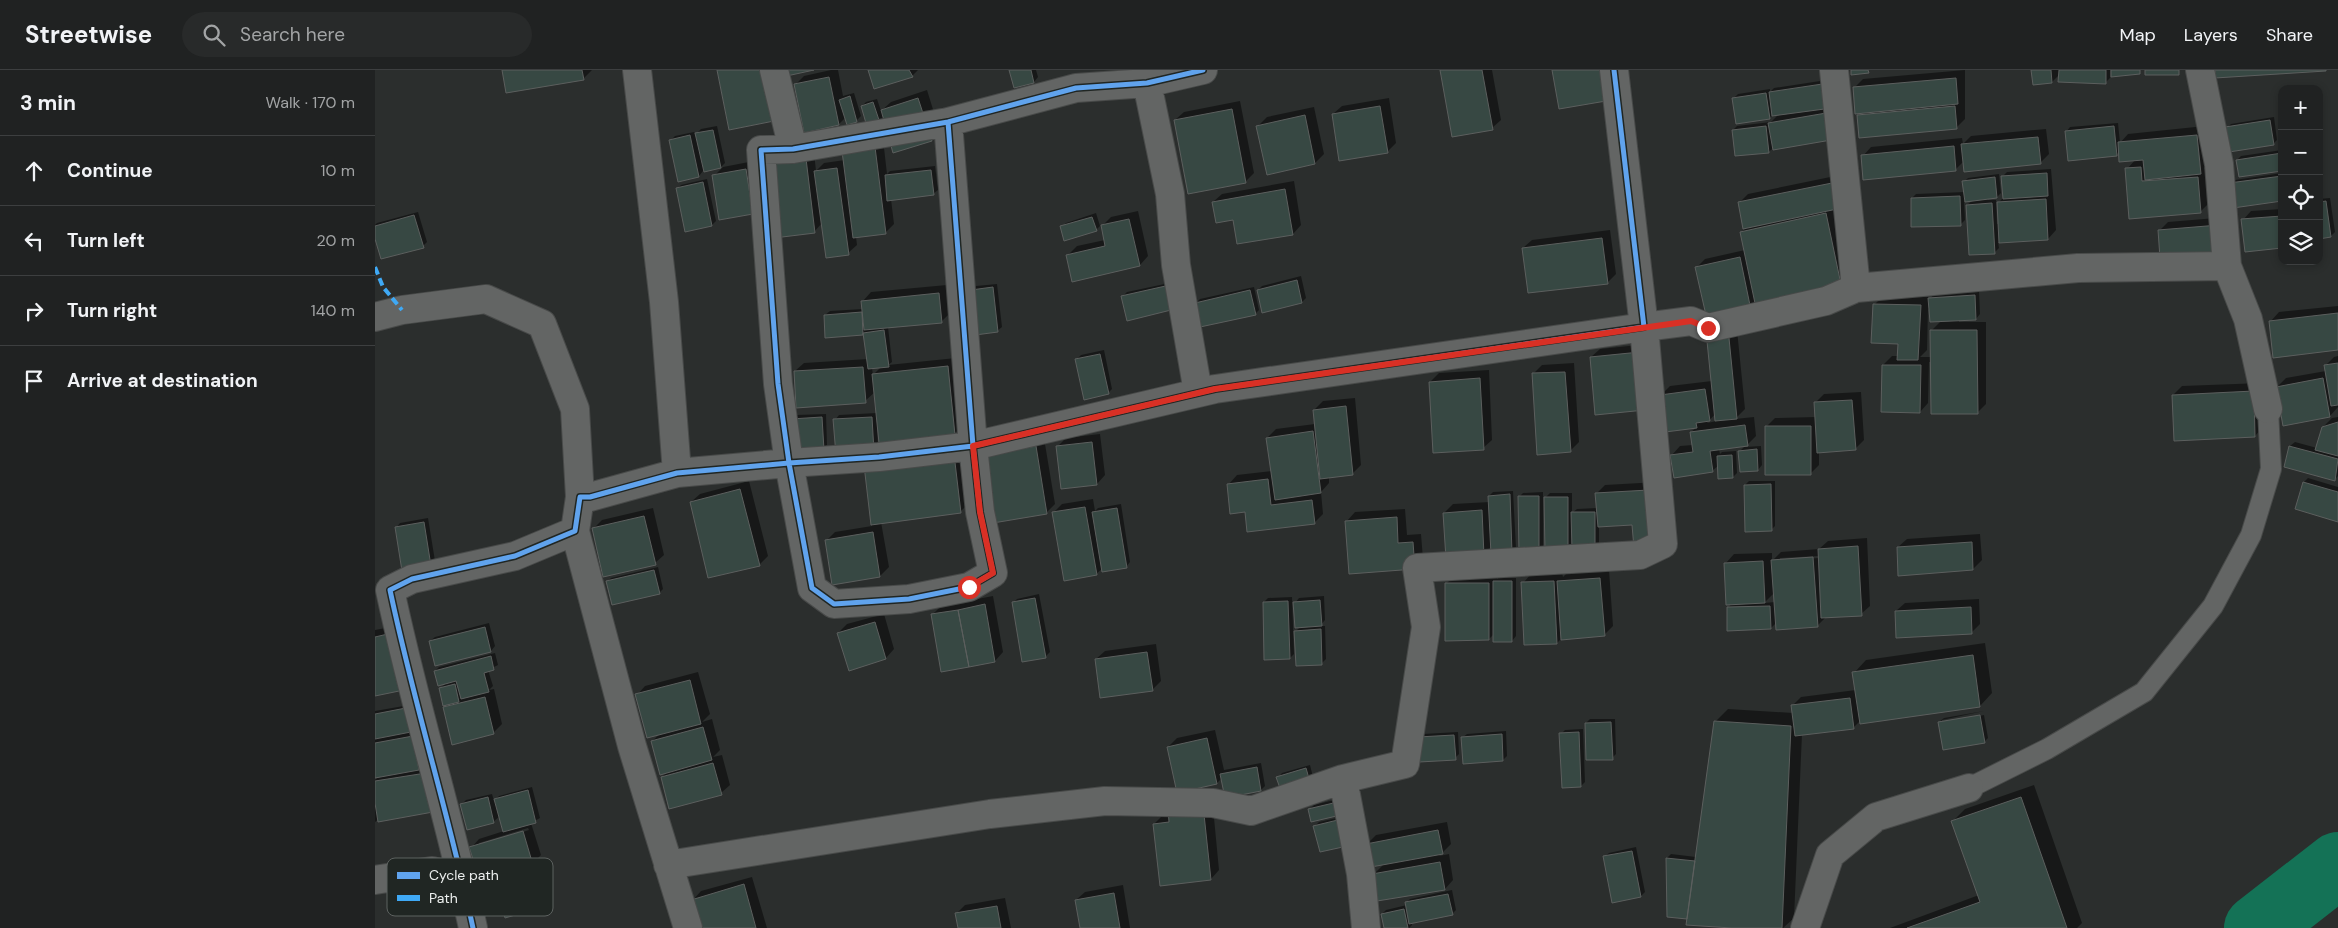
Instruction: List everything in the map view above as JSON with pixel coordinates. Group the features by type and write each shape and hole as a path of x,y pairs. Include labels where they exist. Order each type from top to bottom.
{"street":[{"path":"637,70 664,302 677,473"},
{"path":"774,70 793,149"},
{"path":"948,122 973,446 980,512 993,573 969,587 909,599 834,604 812,588 789,463 778,384 761,150 793,149 948,122 1076,88 1147,83 1203,70"},
{"path":"668,865 990,814 1105,801 1213,803 1251,811 1343,779 1405,764 1425,627 1417,568 1640,555 1663,544 1644,327 1614,70"},
{"path":"1834,70 1856,288"},
{"path":"2201,70 2219,164 2227,266 2248,319 2268,409"},
{"path":"1147,83 1170,194 1176,264 1198,392"},
{"path":"580,497 590,497 677,473 973,446 1198,392 1691,321 1708,328 1826,301 1856,288 2079,268 2227,266"},
{"path":"375,317 402,310 486,299 542,324 575,409 580,497 575,531 632,746 688,928"},
{"path":"457,858 433,773 390,590 412,579 515,556 575,531"},
{"path":"1343,779 1361,874 1366,928"},
{"path":"1805,928 1830,855 1876,817 1969,788"}],"lane":[{"path":"1969,788 2047,750 2143,692 2213,606 2251,535 2271,469 2268,409"}],"building":[{"path":"502,70 582,70 584,80 506,93"},
{"path":"717,70 764,70 774,121 729,130"},
{"path":"781,70 814,70 782,77"},
{"path":"868,70 909,70 913,77 874,89"},
{"path":"1009,70 1031,70 1034,83 1014,88"},
{"path":"1440,70 1482,70 1493,130 1452,137"},
{"path":"1552,70 1601,70 1606,101 1559,109"},
{"path":"1851,70 1868,70 1869,73 1851,75"},
{"path":"2031,70 2051,70 2052,83 2033,85"},
{"path":"2059,70 2106,70 2106,84 2058,82"},
{"path":"2111,70 2140,70 2140,74 2111,77"},
{"path":"2145,70 2179,70 2179,75 2145,75"},
{"path":"2215,70 2326,70 2326,71 2215,78"},
{"path":"829,77 839,125 804,133 794,84"},
{"path":"1956,78 1958,104 1855,114 1853,87"},
{"path":"1829,83 1832,108 1772,116 1769,92"},
{"path":"1766,93 1770,119 1736,124 1732,98"},
{"path":"850,96 857,122 847,125 839,100"},
{"path":"918,98 932,141 893,153 881,110"},
{"path":"873,102 881,126 868,130 861,106"},
{"path":"1380,106 1388,153 1339,161 1332,114"},
{"path":"1955,106 1957,129 1859,138 1857,115"},
{"path":"1232,109 1246,183 1188,194 1174,120"},
{"path":"1832,112 1837,139 1773,150 1768,123"},
{"path":"1305,115 1315,164 1267,175 1256,126"},
{"path":"2270,120 2274,145 2229,152 2225,127"},
{"path":"1766,126 1769,153 1735,156 1732,130"},
{"path":"2114,126 2117,156 2068,161 2065,131"},
{"path":"713,130 721,168 704,172 695,133"},
{"path":"690,135 699,177 678,182 669,140"},
{"path":"2197,135 2201,174 2145,180 2143,160 2119,162 2118,142"},
{"path":"2038,137 2041,164 1964,172 1961,144"},
{"path":"804,142 815,233 774,238 764,147"},
{"path":"1954,146 1956,171 1863,180 1861,155"},
{"path":"875,147 886,234 853,238 842,151"},
{"path":"2278,154 2278,172 2239,177 2236,160"},
{"path":"2141,167 2142,181 2198,177 2201,213 2129,219 2125,168"},
{"path":"837,168 849,255 826,258 814,171"},
{"path":"746,169 753,214 719,220 712,175"},
{"path":"931,170 934,195 887,201 885,175"},
{"path":"2047,173 2048,196 2003,199 2001,176"},
{"path":"1995,177 1997,198 1965,202 1962,181"},
{"path":"2278,177 2278,202 2233,208 2229,183"},
{"path":"703,182 712,226 685,232 676,188"},
{"path":"1832,183 1837,209 1743,229 1738,202"},
{"path":"1285,189 1293,235 1237,244 1233,220 1216,223 1212,202"},
{"path":"1960,196 1961,226 1911,227 1911,198"},
{"path":"2046,199 2048,240 1999,243 1997,202"},
{"path":"2323,201 2326,201 2331,237 2323,238 2323,220"},
{"path":"1992,203 1995,254 1969,255 1966,205"},
{"path":"1826,213 1842,289 1756,308 1740,232"},
{"path":"414,215 424,248 381,259 375,239 375,226"},
{"path":"2278,216 2278,248 2245,252 2241,219"},
{"path":"1092,217 1097,231 1064,241 1060,226"},
{"path":"1129,219 1140,266 1072,282 1066,255 1105,246 1101,225"},
{"path":"2219,225 2221,253 2160,258 2158,230"},
{"path":"1602,238 1608,284 1528,293 1522,248"},
{"path":"1740,257 1752,315 1708,324 1695,267"},
{"path":"1297,280 1302,303 1262,313 1257,290"},
{"path":"1170,285 1175,309 1127,321 1121,296"},
{"path":"993,287 998,332 975,335 971,290"},
{"path":"1250,290 1256,315 1200,327 1195,303"},
{"path":"939,293 942,323 864,330 861,301"},
{"path":"1975,295 1976,320 1930,322 1928,298"},
{"path":"1873,304 1921,305 1918,360 1897,360 1898,344 1871,343"},
{"path":"862,312 863,335 825,338 824,315"},
{"path":"2338,313 2338,350 2273,358 2269,321"},
{"path":"1728,328 1737,419 1715,421 1706,331"},
{"path":"884,330 889,367 868,369 863,333"},
{"path":"1930,330 1977,330 1978,414 1931,414"},
{"path":"1640,352 1645,410 1595,415 1590,357"},
{"path":"1100,354 1109,394 1084,400 1075,359"},
{"path":"2338,363 2338,405 2331,406 2324,365"},
{"path":"1882,365 1921,365 1920,413 1881,412"},
{"path":"948,366 955,435 879,443 872,374"},
{"path":"863,367 866,403 796,408 794,371"},
{"path":"1565,372 1571,452 1537,455 1532,373"},
{"path":"1480,378 1484,450 1433,453 1429,382"},
{"path":"2323,378 2330,417 2283,426 2276,387"},
{"path":"1705,389 1710,421 1696,423 1697,428 1665,432 1660,395"},
{"path":"2254,391 2255,437 2174,441 2172,395"},
{"path":"1852,400 1856,450 1817,453 1814,402"},
{"path":"1346,406 1353,475 1320,479 1313,410"},
{"path":"822,417 824,450 792,452 791,419"},
{"path":"872,417 874,452 836,455 833,419"},
{"path":"2338,422 2338,456 2315,450 2322,427"},
{"path":"1745,425 1748,446 1710,451 1713,472 1674,478 1670,455 1693,452 1690,432"},
{"path":"1765,426 1811,426 1811,475 1765,475"},
{"path":"1313,431 1321,493 1275,500 1266,438"},
{"path":"1092,442 1097,485 1061,489 1056,446"},
{"path":"1036,446 1047,514 993,523 982,456"},
{"path":"2289,446 2338,459 2335,481 2284,467"},
{"path":"1757,449 1758,471 1740,472 1738,451"},
{"path":"954,454 961,513 871,525 864,465"},
{"path":"1732,455 1733,478 1718,479 1717,456"},
{"path":"1268,479 1271,505 1312,500 1315,524 1247,532 1245,512 1230,514 1227,484"},
{"path":"2303,482 2338,492 2338,522 2295,509"},
{"path":"1771,484 1772,531 1745,532 1744,485"},
{"path":"740,489 760,566 708,578 690,502"},
{"path":"1649,490 1653,546 1634,548 1632,525 1598,527 1595,493"},
{"path":"1510,494 1512,553 1491,554 1488,496"},
{"path":"1518,496 1539,496 1539,552 1519,553"},
{"path":"1544,497 1568,497 1568,552 1545,552"},
{"path":"1085,507 1097,575 1064,581 1052,512"},
{"path":"1117,508 1127,568 1102,572 1092,512"},
{"path":"1482,510 1484,556 1446,559 1443,513"},
{"path":"1571,512 1595,512 1595,550 1572,550"},
{"path":"644,516 656,565 603,577 592,528"},
{"path":"1397,517 1398,543 1413,542 1415,569 1349,574 1345,521"},
{"path":"424,522 431,566 402,571 395,527"},
{"path":"873,532 880,577 832,585 825,540"},
{"path":"1972,542 1973,570 1898,576 1897,547"},
{"path":"1858,546 1862,616 1821,618 1818,549"},
{"path":"1813,557 1818,627 1776,630 1771,560"},
{"path":"1763,561 1765,603 1726,605 1724,563"},
{"path":"654,570 660,594 612,605 606,581"},
{"path":"1600,578 1605,636 1561,640 1557,581"},
{"path":"1493,581 1512,581 1512,642 1493,642"},
{"path":"1554,581 1557,644 1524,645 1521,582"},
{"path":"1445,583 1489,583 1489,640 1445,641"},
{"path":"1035,598 1046,658 1022,662 1012,602"},
{"path":"1320,600 1322,626 1295,628 1293,602"},
{"path":"1288,601 1290,659 1264,660 1263,602"},
{"path":"985,604 995,662 969,667 958,610"},
{"path":"1770,606 1771,629 1727,631 1727,607"},
{"path":"1971,607 1972,634 1896,638 1895,611"},
{"path":"958,610 969,667 941,672 931,614"},
{"path":"875,622 886,659 849,671 837,633"},
{"path":"485,627 491,652 435,666 429,641"},
{"path":"1321,629 1322,665 1296,666 1294,631"},
{"path":"392,633 404,690 375,696 375,637"},
{"path":"1147,652 1153,691 1100,698 1095,659"},
{"path":"1973,655 1980,707 1860,724 1852,672"},
{"path":"491,656 494,670 484,673 489,692 461,699 456,681 438,686 434,671"},
{"path":"690,680 701,724 647,738 635,694"},
{"path":"455,684 459,702 443,706 439,688"},
{"path":"485,697 494,734 452,745 443,707"},
{"path":"1850,698 1854,729 1795,736 1791,705"},
{"path":"411,707 416,731 375,739 375,714"},
{"path":"1980,715 1985,743 1943,750 1938,722"},
{"path":"1714,721 1791,726 1782,928 1732,928 1686,925"},
{"path":"1611,722 1613,760 1586,760 1585,723"},
{"path":"703,727 712,760 660,775 651,741"},
{"path":"1579,732 1581,787 1562,788 1559,733"},
{"path":"1502,734 1503,761 1463,764 1461,737"},
{"path":"1454,735 1456,760 1419,762 1418,737"},
{"path":"413,736 419,770 375,778 375,743"},
{"path":"1207,738 1217,784 1177,793 1167,747"},
{"path":"713,763 722,795 669,809 661,777"},
{"path":"1257,767 1261,791 1225,798 1220,774"},
{"path":"1306,768 1310,782 1281,791 1276,777"},
{"path":"426,773 433,812 378,822 375,803 375,781"},
{"path":"528,790 536,823 503,832 494,799"},
{"path":"488,797 494,823 467,830 460,804"},
{"path":"2021,797 2067,928 1907,928 1980,902 1951,821"},
{"path":"1342,801 1345,814 1311,822 1308,809"},
{"path":"1203,805 1211,880 1160,886 1153,824 1169,822 1168,809"},
{"path":"1346,818 1352,845 1320,852 1313,826"},
{"path":"1438,830 1443,854 1371,867 1366,844"},
{"path":"523,831 531,858 473,858 469,847"},
{"path":"1632,851 1641,897 1612,903 1603,856"},
{"path":"1666,858 1695,861 1687,919 1667,917"},
{"path":"1440,862 1445,890 1377,901 1372,874"},
{"path":"744,884 756,928 699,928 691,900"},
{"path":"1114,893 1120,928 1080,928 1075,900"},
{"path":"1448,894 1453,915 1409,924 1405,902"},
{"path":"997,906 1001,928 958,928 955,913"},
{"path":"1404,909 1408,928 1384,928 1381,914"}],"waterway":[{"path":"2257,928 2338,865"}],"marked path":[{"path":"375,267 383,287 402,310"}],"cycle path":[{"path":"457,858 399,633 390,590 412,579 515,556 575,531 580,497 590,497 677,473 789,463 778,384 761,150 793,149 948,122 1076,88 1147,83 1203,70"},
{"path":"948,122 973,446 980,512 993,573 969,587 909,599 834,604 812,588 789,463 879,457 973,446 1215,389 1644,327 1614,70"},
{"path":"470,916 473,928"}],"route":[{"path":"969,587 993,573 980,512 973,446 1215,389 1691,321 1708,328"}]}
